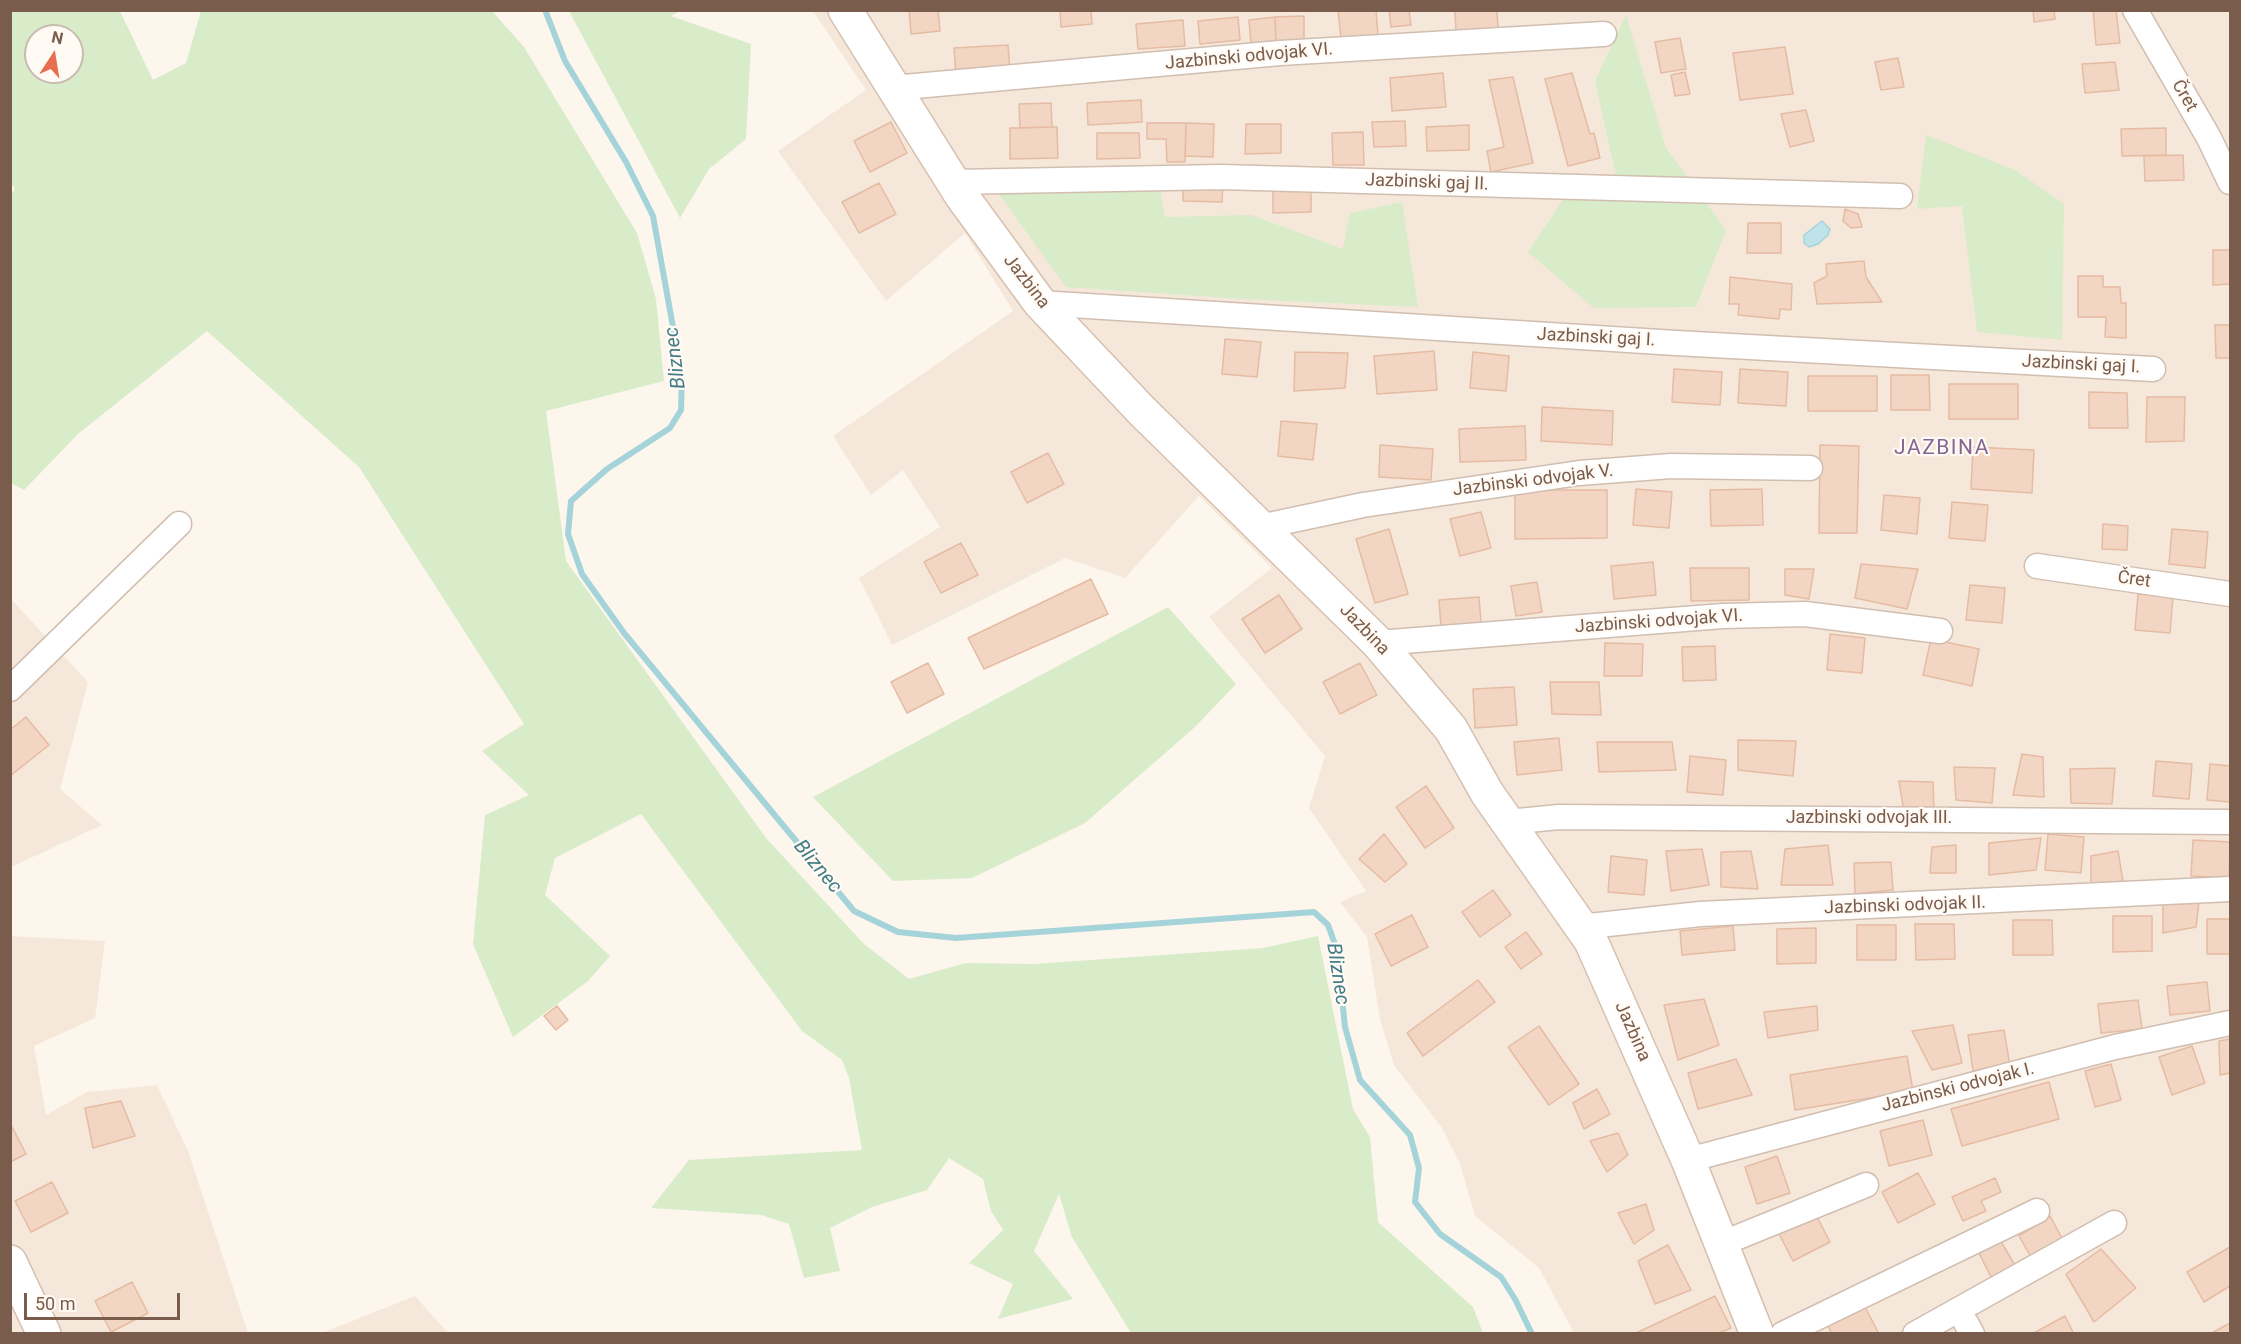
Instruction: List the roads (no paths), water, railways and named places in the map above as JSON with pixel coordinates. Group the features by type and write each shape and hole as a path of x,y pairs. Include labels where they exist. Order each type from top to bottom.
{"street":[{"name":"Jazbina","path":"845,10 953,182 1040,303 1141,410 1378,643 1450,729 1487,793 1591,941 1688,1160 1757,1334"},
{"name":"Čret","path":"2135,10 2209,138 2230,182"},
{"name":"Jazbinski odvojak VI.","path":"893,88 1280,53 1604,34"},
{"name":"Jazbinski gaj II.","path":"953,182 1221,177 1900,196"},
{"name":"Jazbinski gaj I.","path":"1040,303 1676,343 2153,369"},
{"name":"Jazbinski odvojak V.","path":"1260,527 1363,505 1579,473 1671,466 1810,468"},
{"path":"10,689 179,524"},
{"name":"Čret","path":"2037,567 2230,594"},
{"name":"Jazbinski odvojak VI.","path":"1378,643 1723,616 1805,615 1940,631"},
{"name":"Jazbinski odvojak III.","path":"1508,822 1571,817 2230,822"},
{"name":"Jazbinski odvojak II.","path":"1580,927 1700,914 2230,890"},
{"name":"Jazbinski odvojak I.","path":"1688,1160 2104,1050 2230,1023"},
{"path":"1721,1244 1866,1185"},
{"path":"1784,1334 2037,1211"},
{"path":"1915,1334 2114,1223"},
{"path":"10,1262 44,1334"}],"water":[{"path":"1822,221 1830,229 1828,235 1818,244 1809,247 1804,243 1804,235"}],"waterway":[{"name":"Bliznec","path":"545,10 565,61 626,162 653,216 682,377 681,410 670,428 607,469 571,501 568,534 582,574 624,633 854,911 898,932 956,938 1314,912 1328,925 1337,950 1345,1027 1360,1080 1410,1135 1419,1168 1415,1202 1440,1234 1501,1277 1532,1334"}],"district":[{"name":"JAZBINA","path":"1942,449"}]}
